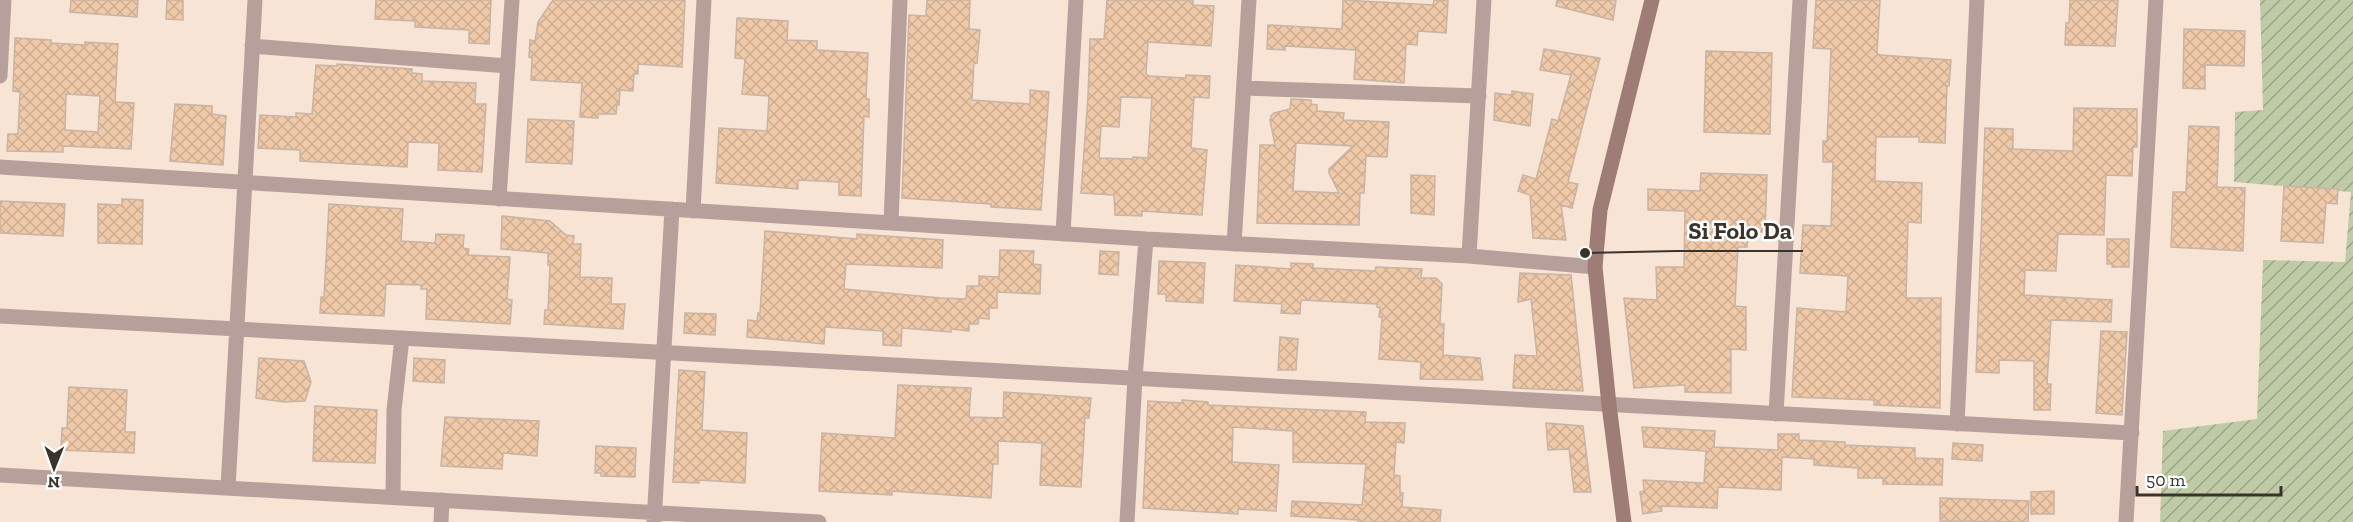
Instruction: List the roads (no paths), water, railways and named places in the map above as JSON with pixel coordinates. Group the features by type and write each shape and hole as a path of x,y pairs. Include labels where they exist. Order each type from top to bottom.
{"main road":[{"path":"1624,522 1595,267 1600,210 1652,0"}],"street":[{"path":"0,76 4,0"},
{"path":"228,488 255,0"},
{"path":"499,199 512,0"},
{"path":"693,211 704,0"},
{"path":"891,223 900,0"},
{"path":"1063,234 1076,0"},
{"path":"1234,244 1249,0"},
{"path":"1469,256 1484,0"},
{"path":"1776,414 1800,0"},
{"path":"1957,424 1977,0"},
{"path":"2126,522 2156,0"},
{"path":"252,46 508,66"},
{"path":"1244,88 1479,96"},
{"path":"0,167 1063,234 1469,256 1595,267"},
{"path":"654,517 672,209"},
{"path":"1127,522 1146,239"},
{"path":"0,316 2132,433"},
{"path":"393,496 394,410 402,338"},
{"path":"0,475 393,496 654,517 819,522"},
{"path":"441,522 442,500"}],"place":[{"name":"Si Folo Da","path":"1585,253"}]}
